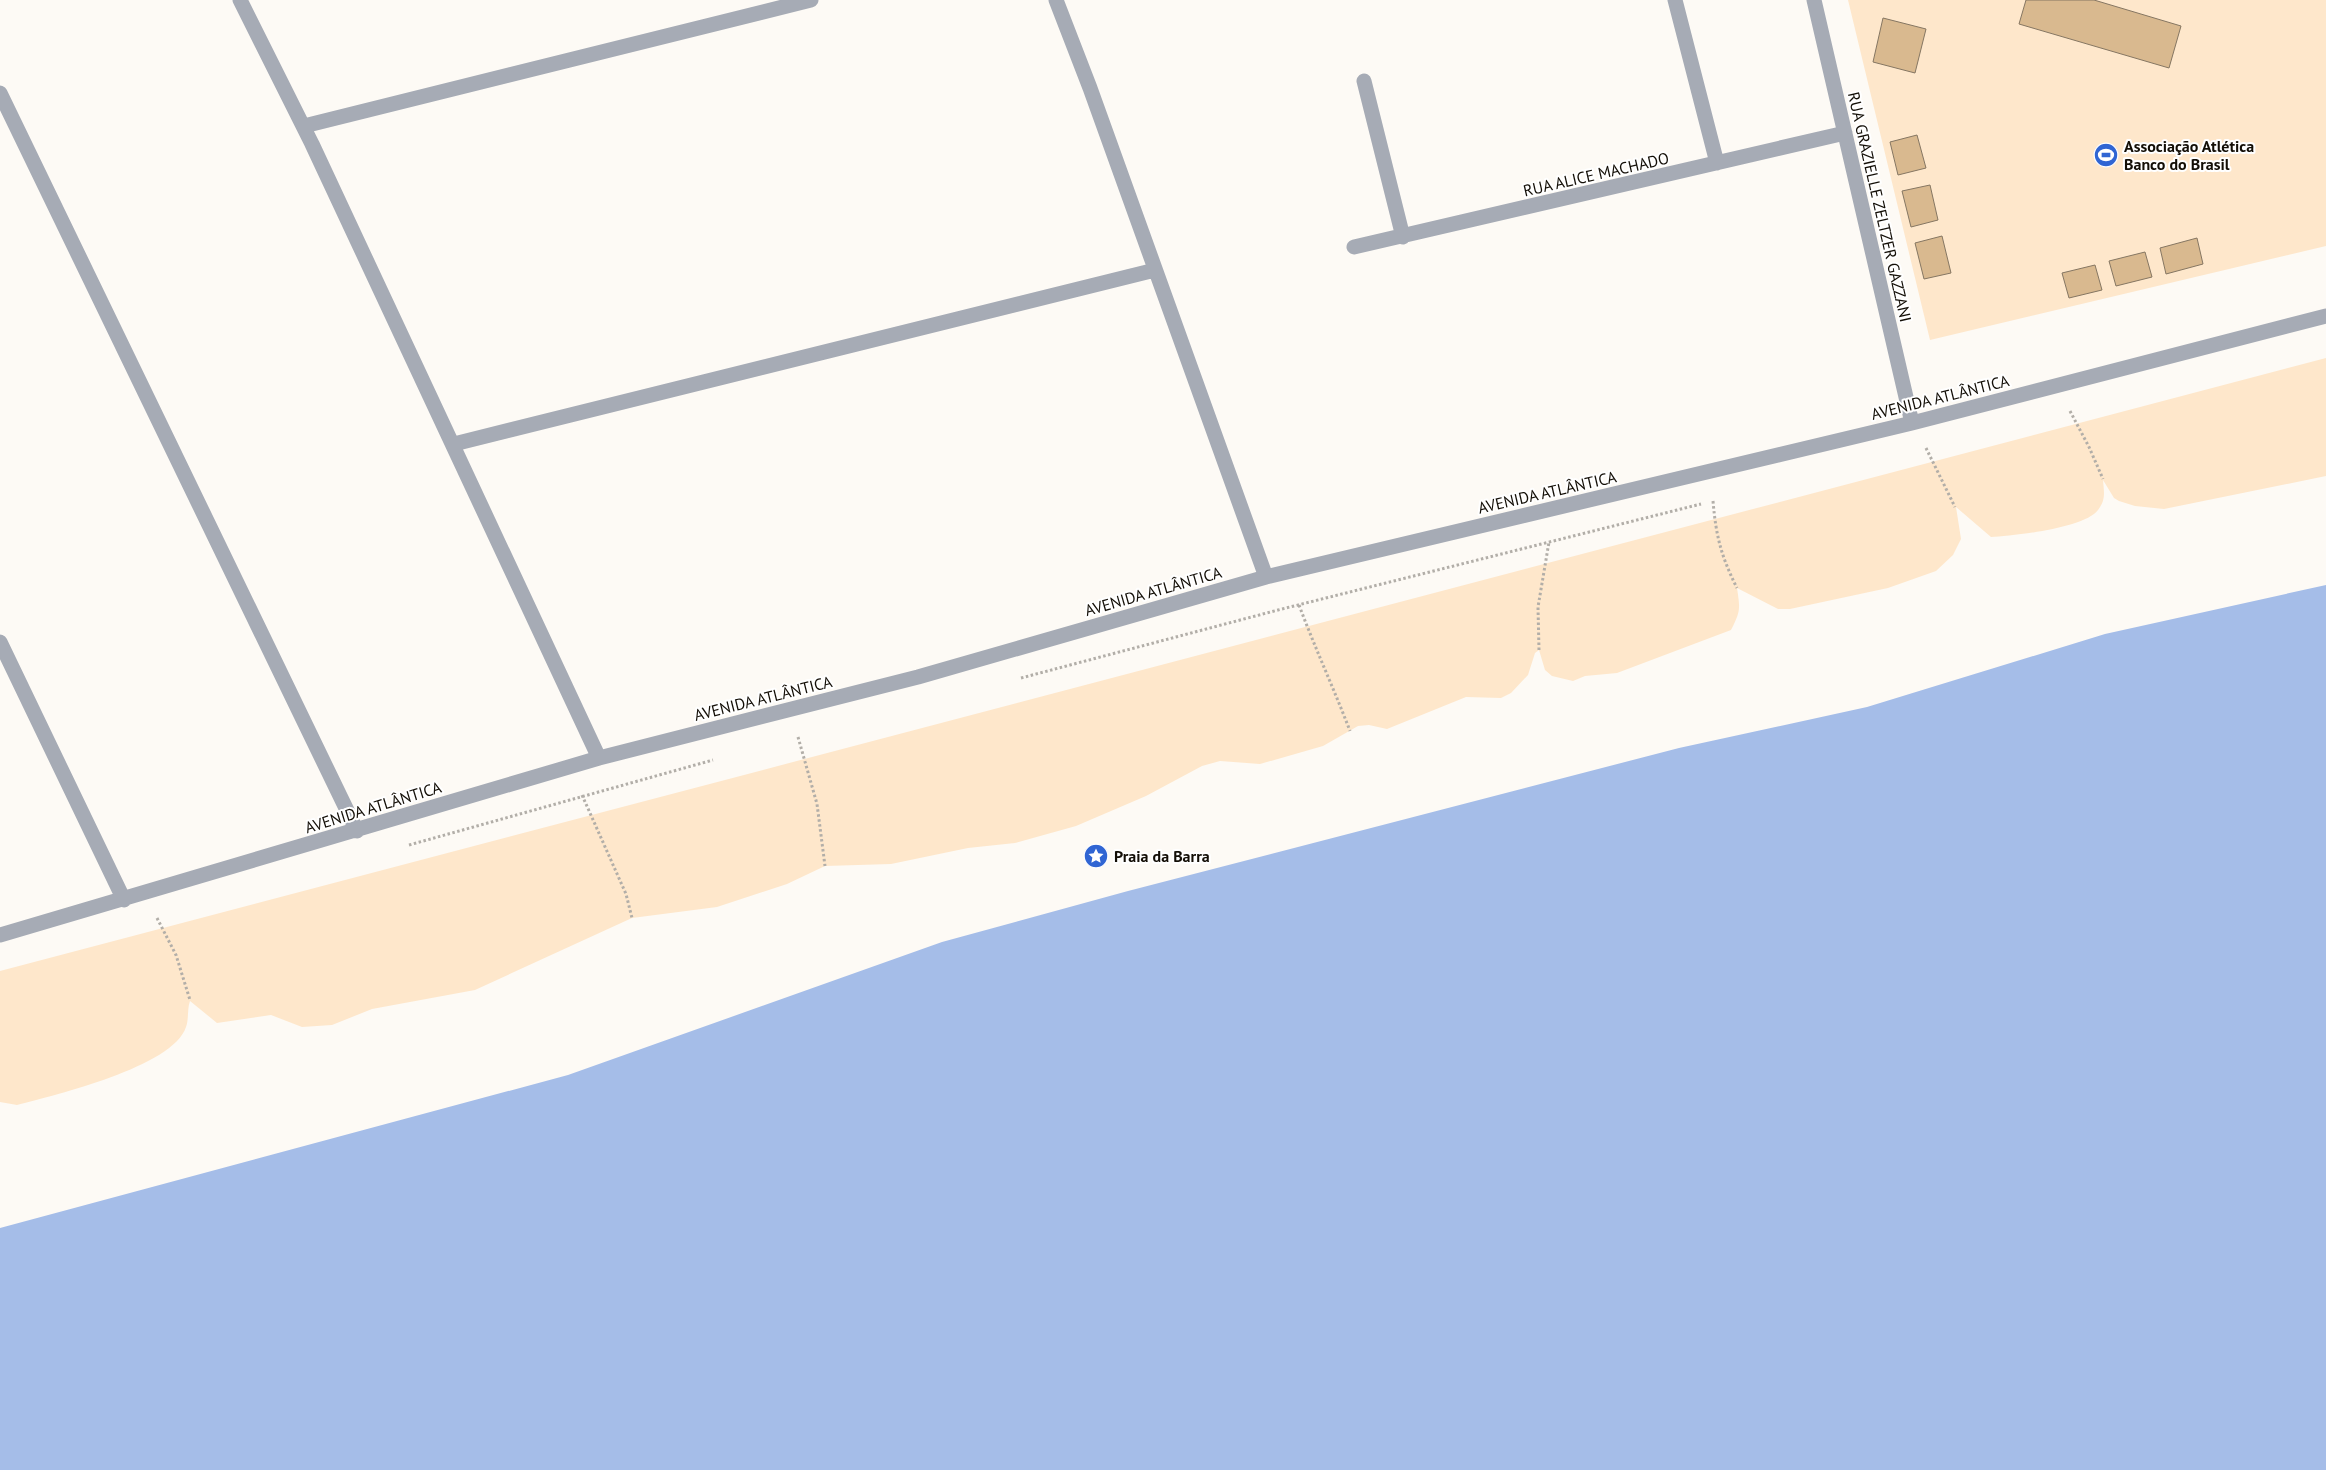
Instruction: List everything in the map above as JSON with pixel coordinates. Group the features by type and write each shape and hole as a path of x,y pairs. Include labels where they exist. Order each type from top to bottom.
{"street":[{"path":"240,0 304,126 599,758"},
{"path":"304,126 811,0"},
{"path":"1056,0 1090,88 1266,576"},
{"path":"1675,0 1717,164"},
{"name":"RUA GRAZIELLE ZELTZER GAZZANI","path":"1814,0 1912,423"},
{"path":"1364,81 1403,237"},
{"path":"0,93 357,830"},
{"name":"RUA ALICE MACHADO","path":"1354,247 1845,133"},
{"path":"454,444 1155,270"},
{"name":"AVENIDA ATLÂNTICA","path":"0,935 124,900 599,758 918,677 1266,576 1912,423 2326,316"},
{"path":"0,642 124,900"}],"path":[{"path":"2060,413 2079,408"},
{"path":"2070,411 2090,447 2103,479"},
{"path":"1919,450 1936,446"},
{"path":"1926,448 1955,507"},
{"path":"1020,679 1300,605 1722,499"},
{"path":"1712,501 1716,533 1723,559 1737,588"},
{"path":"1539,650 1538,607 1549,542"},
{"path":"1300,605 1318,656 1337,697 1350,732"},
{"path":"789,740 807,735"},
{"path":"798,737 817,804 825,866"},
{"path":"403,847 582,795 714,760"},
{"path":"582,795 626,894 632,918"},
{"path":"148,921 166,916"},
{"path":"157,918 176,955 190,1000"}],"shaded area":[{"name":"Associação Atlética Banco do Brasil","path":"1848,0 2326,0 2326,246 1930,340"},
{"path":"2326,358 2326,476 2164,509 2135,506 2119,501 2114,498 2103,480 2104,496 2102,503 2091,516 2079,522 2048,530 1991,537 1956,507 1961,539 1953,555 1936,571 1888,588 1790,609 1778,609 1737,588 1739,609 1731,630 1617,673 1585,676 1573,681 1552,676 1545,670 1539,650 1535,653 1528,675 1511,693 1501,698 1466,697 1387,729 1369,725 1358,726 1323,746 1260,764 1220,761 1202,766 1146,796 1076,826 1015,843 968,848 891,864 825,866 787,884 717,907 632,918 475,990 372,1009 332,1025 302,1027 271,1015 217,1023 190,1001 186,1027 177,1041 159,1055 137,1067 84,1086 17,1105 0,1102 0,971"}],"water":[{"path":"2326,585 2326,1470 0,1470 0,1228 568,1075 942,942 1128,891 1679,748 1867,707 2105,634"}],"building":[{"path":"2026,0 2094,0 2181,26 2169,68 2019,24"},
{"path":"1883,18 1926,29 1915,73 1873,62"},
{"path":"1917,135 1926,168 1898,175 1890,142"},
{"path":"1930,185 1938,220 1911,227 1902,191"},
{"path":"1942,236 1951,273 1924,279 1915,243"},
{"path":"2197,238 2203,264 2166,274 2160,248"},
{"path":"2145,252 2152,277 2116,286 2109,261"},
{"path":"2095,265 2102,290 2069,298 2062,273"}],"place":[{"name":"Associação Atlética Banco do Brasil","path":"2106,155"},
{"name":"Praia da Barra","path":"1096,856"}]}
